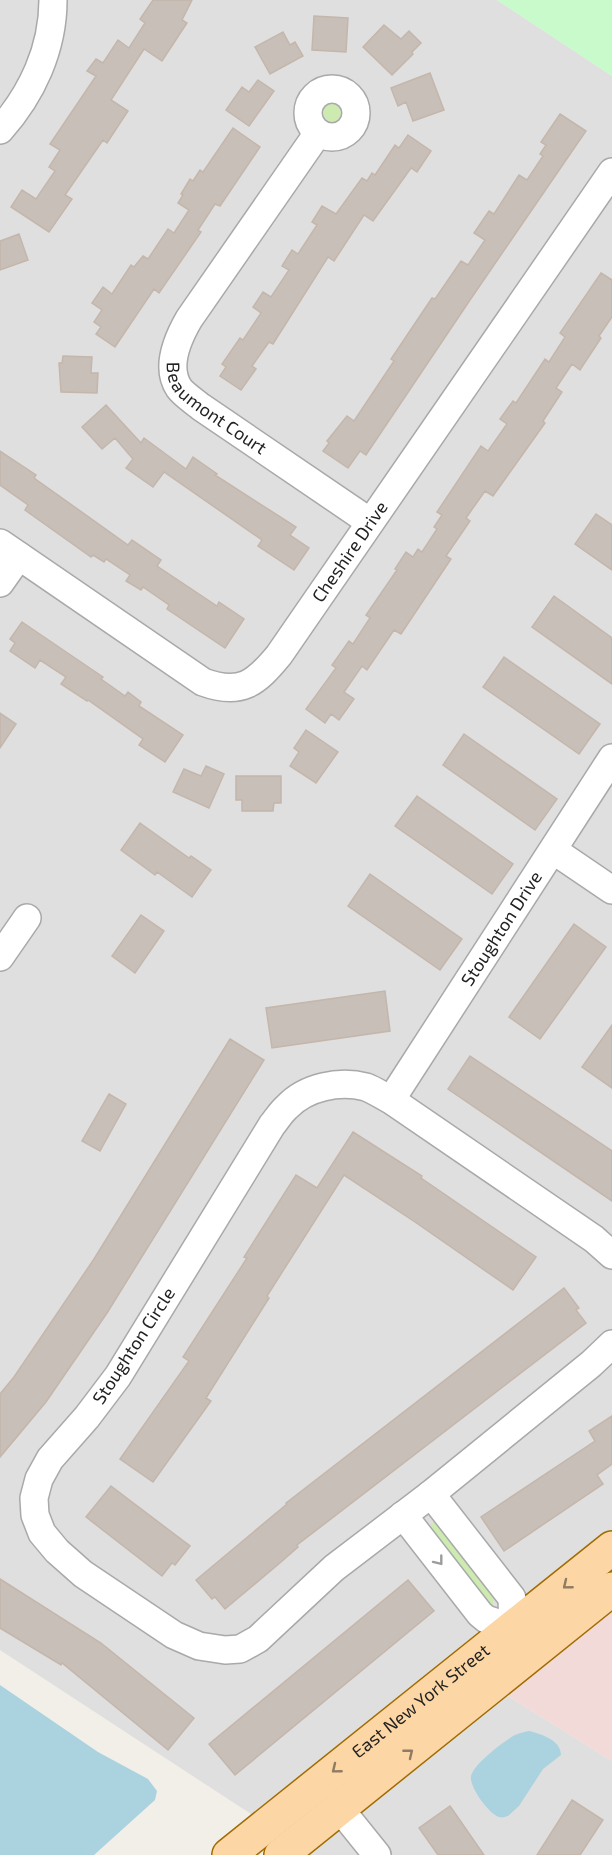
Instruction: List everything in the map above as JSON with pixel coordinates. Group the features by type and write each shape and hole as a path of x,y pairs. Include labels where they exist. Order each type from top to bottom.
{"main road":[{"name":"East New York Street","path":"281,1855 339,1809 523,1640 612,1548"},
{"name":"East New York Street","path":"229,1855 523,1640 612,1589"}],"street":[{"path":"0,130 11,118 41,64 49,38 53,0"},
{"name":"Beaumont Court","path":"318,133 189,319 178,338 173,373 178,387 201,407 370,522"},
{"name":"Cheshire Drive","path":"9,550 203,682 219,688 238,688 252,681 264,673 279,655 612,172"},
{"path":"0,583 9,550"},
{"name":"Stoughton Drive","path":"391,1100 612,758"},
{"path":"553,850 612,890"},
{"path":"0,957 27,918"},
{"name":"Stoughton Circle","path":"612,1255 594,1239 391,1100 368,1088 349,1083 312,1090 288,1105 272,1125 118,1376 87,1417 50,1459 39,1479 34,1498 35,1515 42,1533 57,1551 83,1574 174,1635 199,1646 225,1650 240,1649 258,1639 334,1568 431,1494 591,1364 612,1344"},
{"path":"431,1494 512,1598 523,1640"},
{"path":"403,1515 480,1614 523,1640"},
{"path":"339,1809 377,1855"}],"shaded area":[{"path":"0,0 497,0 612,76 612,1532 257,1818 0,1650"},
{"path":"612,1605 612,1761 503,1693"},
{"path":"503,1693 612,1761 612,1855 301,1855"}],"green space":[{"path":"497,0 612,0 612,76"},
{"path":"330,100 338,100 345,107 345,115 338,122 330,122 323,115 323,107"},
{"path":"434,1522 439,1523 494,1595 492,1606 430,1529"}],"water":[{"path":"0,1685 98,1752 148,1779 157,1791 155,1800 94,1855 0,1855"},
{"path":"529,1731 544,1736 558,1745 561,1755 543,1769 519,1806 508,1816 499,1817 490,1811 481,1799 473,1787 471,1776 483,1759 497,1747 515,1735"}],"building":[{"path":"153,0 192,0 182,20 187,23 162,61 144,49 111,100 128,111 107,143 103,140 65,195 72,199 49,232 11,207 22,190 36,199 55,171 49,167 60,150 50,144 96,76 87,71 96,59 103,63 118,40 129,48 145,23 140,19"},
{"path":"314,16 348,18 346,52 312,50"},
{"path":"384,25 401,39 409,31 421,43 392,75 363,47"},
{"path":"283,32 290,45 295,42 303,56 270,74 255,47"},
{"path":"430,73 444,110 413,121 406,102 398,106 391,88"},
{"path":"258,80 274,91 249,126 226,110 242,87 249,92"},
{"path":"560,114 586,131 366,455 360,451 348,468 323,451 329,443 327,441 347,416 354,421 394,361 391,359 432,298 435,299 461,261 468,265 485,240 474,233 489,211 494,214 519,175 527,180 543,156 540,154 546,145 541,142"},
{"path":"233,128 260,147 220,206 215,204 198,230 201,232 159,293 154,289 115,347 96,334 101,327 94,322 102,310 92,303 103,287 112,294 131,265 134,267 143,256 148,259 168,229 174,233 189,210 178,203 183,195 181,194 190,179 193,181 200,170 203,172"},
{"path":"408,135 431,151 417,172 411,168 373,221 364,215 334,261 328,257 273,344 269,342 252,366 256,369 241,390 220,376 226,367 222,364 240,338 243,340 261,313 253,307 263,292 271,297 289,270 282,266 292,250 298,254 317,225 312,222 322,206 336,214 362,178 367,181 372,173 375,175 395,145 399,148"},
{"path":"19,234 28,260 0,270 0,241"},
{"path":"601,273 612,280 612,317 599,336 601,338 580,370 572,364 556,388 562,392 543,421 545,423 493,496 485,491 466,518 470,521 446,556 451,559 401,634 394,630 367,670 362,666 344,692 354,699 339,720 331,714 325,723 306,709 336,668 332,665 349,641 353,644 370,618 366,615 397,570 395,569 406,552 413,557 418,549 422,552 437,529 434,527 442,515 437,512 481,446 488,451 507,424 500,419 513,401 516,403 545,359 549,362 565,337 560,333"},
{"path":"63,356 92,357 91,373 98,373 97,393 61,392 59,363 62,363"},
{"path":"106,405 141,443 144,438 186,469 193,457 217,474 215,475 296,527 290,535 309,548 294,570 258,546 262,540 164,472 153,487 126,468 133,459 115,438 102,449 82,427"},
{"path":"0,451 36,475 34,478 128,545 132,540 161,560 157,566 217,606 219,602 244,619 225,648 167,609 169,605 143,587 141,590 126,581 130,575 106,559 104,562 93,555 91,557 25,510 28,505 0,485"},
{"path":"596,514 612,525 612,570 575,544"},
{"path":"554,596 612,638 612,684 532,627"},
{"path":"22,622 103,677 101,679 125,696 128,692 141,702 139,706 183,735 165,762 139,745 143,739 61,684 66,677 40,660 35,668 10,651 15,643 10,639"},
{"path":"504,657 600,724 579,754 483,687"},
{"path":"0,713 16,724 0,748"},
{"path":"306,730 338,752 316,783 290,766 299,752 294,748"},
{"path":"464,734 557,799 535,830 443,765"},
{"path":"206,766 224,774 209,808 173,792 184,769 201,776"},
{"path":"236,776 281,776 281,803 274,803 273,811 242,811 242,800 236,800"},
{"path":"417,796 513,864 492,894 395,826"},
{"path":"140,823 189,858 191,856 211,870 192,897 157,872 155,875 121,850"},
{"path":"370,874 462,939 440,970 348,906"},
{"path":"141,915 164,931 135,973 112,956"},
{"path":"574,924 606,947 540,1039 509,1017"},
{"path":"385,991 390,1031 272,1048 266,1008"},
{"path":"612,1025 612,1088 582,1067"},
{"path":"230,1039 264,1060 107,1313 46,1402 0,1457 0,1394 94,1259"},
{"path":"470,1056 612,1151 612,1201 448,1089"},
{"path":"109,1094 126,1104 100,1151 82,1141"},
{"path":"353,1132 422,1176 421,1178 536,1257 513,1290 344,1175 267,1296 269,1298 206,1398 211,1401 153,1482 120,1459 189,1361 183,1357 247,1258 244,1257 296,1175 317,1188"},
{"path":"564,1288 579,1308 576,1310 586,1323 297,1545 298,1547 225,1609 215,1597 212,1599 196,1580 286,1503"},
{"path":"612,1416 612,1464 597,1475 603,1484 504,1551 481,1517 595,1441 589,1431"},
{"path":"111,1486 190,1546 175,1565 172,1563 162,1576 86,1517"},
{"path":"0,1579 101,1643 194,1718 168,1750 62,1663 61,1665 0,1628"},
{"path":"408,1580 434,1611 235,1775 209,1744"},
{"path":"572,1800 603,1820 580,1855 537,1855"},
{"path":"450,1806 484,1855 438,1855 419,1828"}]}
